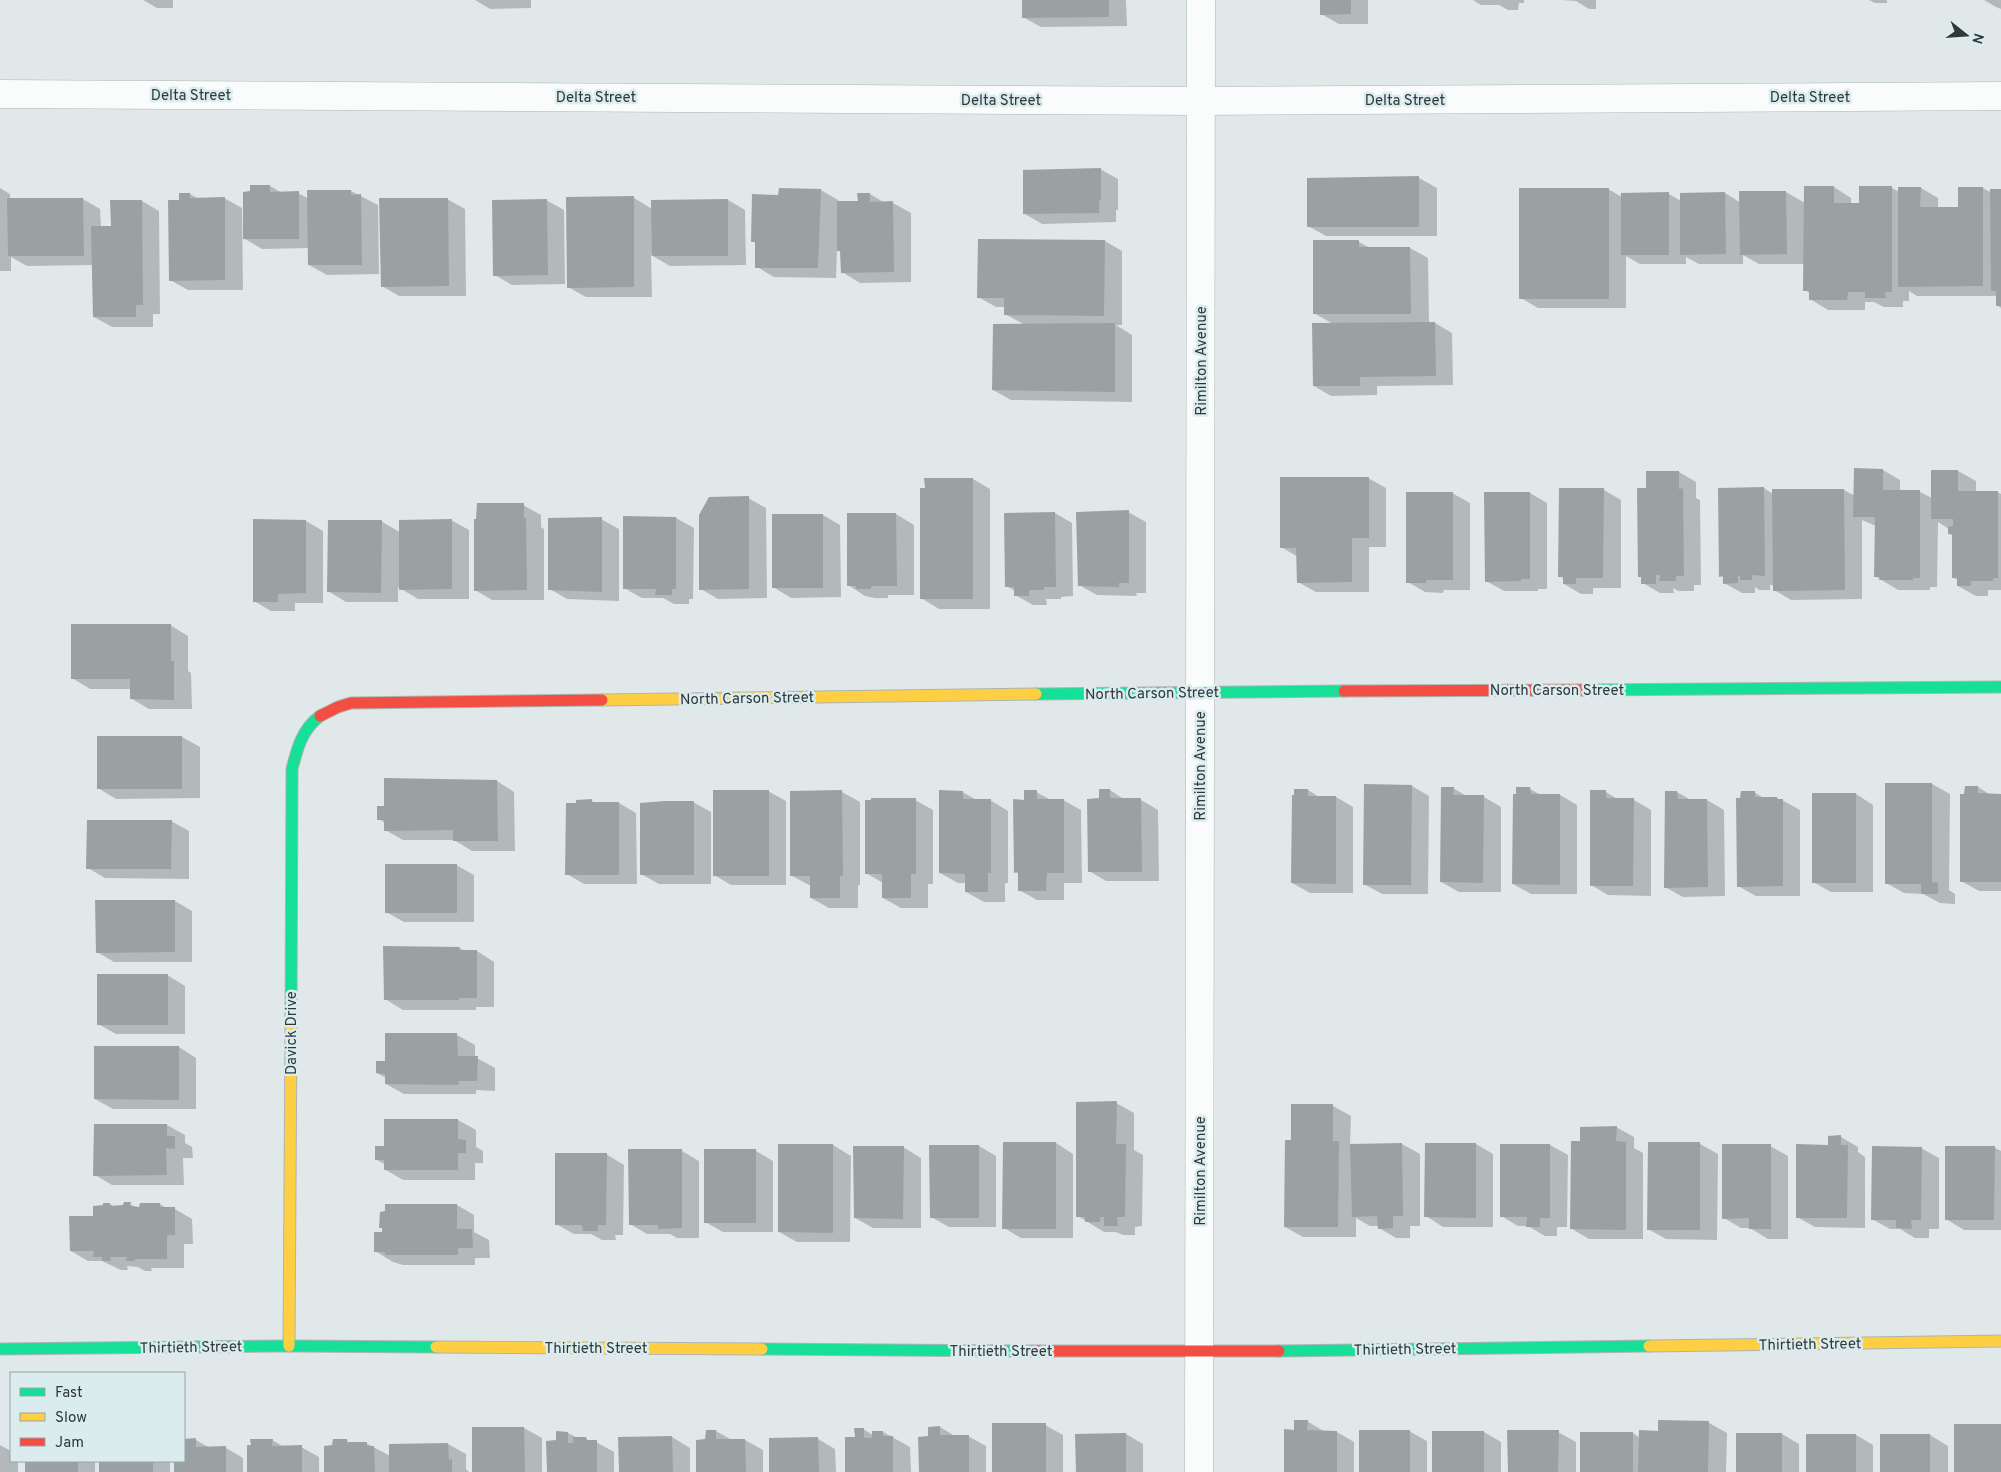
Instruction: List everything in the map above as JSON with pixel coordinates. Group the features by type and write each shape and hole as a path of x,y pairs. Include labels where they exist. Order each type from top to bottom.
{"street":[{"name":"Rimilton Avenue","path":"1199,1472 1201,0"},
{"name":"Delta Street","path":"0,94 1200,101 2001,96"},
{"name":"North Carson Street","path":"309,724 336,707 351,703 1201,692 2001,687"},
{"name":"Davick Drive","path":"289,1346 292,770 295,753 309,724"},
{"name":"Thirtieth Street","path":"0,1349 289,1346 1199,1352 2001,1341"}],"building":[{"path":"1022,0 1109,0 1109,17 1022,18"},
{"path":"1320,0 1351,0 1351,14 1320,15"},
{"path":"1101,168 1099,213 1023,214 1023,170"},
{"path":"1419,176 1419,227 1307,227 1307,178"},
{"path":"250,185 270,185 270,192 299,191 299,239 243,239 243,192 250,191"},
{"path":"1804,186 1834,186 1834,203 1859,203 1859,186 1892,186 1892,292 1885,292 1886,298 1865,298 1865,292 1848,292 1847,300 1809,300 1809,291 1803,291"},
{"path":"1898,187 1921,187 1920,207 1958,207 1958,187 1983,187 1983,286 1898,287"},
{"path":"779,188 821,189 818,268 755,268 755,242 751,242 752,194 778,195"},
{"path":"1519,188 1609,188 1609,299 1519,299"},
{"path":"1990,189 2001,189 2001,306 1996,306 1996,291 1991,291"},
{"path":"307,190 351,190 351,195 361,194 362,265 308,265"},
{"path":"1739,191 1786,191 1787,254 1740,255"},
{"path":"1669,192 1669,255 1621,255 1621,193"},
{"path":"1725,192 1726,254 1680,255 1680,193"},
{"path":"179,193 190,193 190,198 225,197 225,280 169,281 168,200 179,200"},
{"path":"857,193 870,193 870,202 893,201 894,272 841,273 840,251 837,251 837,201 858,201"},
{"path":"634,196 634,287 567,288 566,197"},
{"path":"7,198 83,198 84,256 8,256"},
{"path":"379,198 448,198 449,286 381,287"},
{"path":"547,199 548,275 493,276 492,200"},
{"path":"728,199 728,256 652,256 651,200"},
{"path":"110,200 142,200 143,305 136,305 136,317 93,317 91,226 111,226"},
{"path":"978,239 1105,240 1104,316 1004,315 1004,298 977,298"},
{"path":"1313,240 1359,240 1359,247 1410,247 1411,314 1313,314"},
{"path":"1435,322 1436,376 1360,377 1360,386 1313,386 1312,323"},
{"path":"1115,323 1115,392 992,390 993,324"},
{"path":"1854,468 1883,469 1883,490 1920,490 1920,578 1913,578 1913,580 1879,580 1880,577 1874,577 1875,517 1853,517"},
{"path":"1931,470 1958,470 1958,491 1998,491 1998,578 1993,578 1993,581 1971,581 1971,586 1957,586 1957,578 1952,578 1952,534 1948,534 1948,527 1953,526 1953,519 1931,519"},
{"path":"1646,471 1679,471 1679,489 1683,488 1684,576 1676,576 1676,581 1659,581 1660,575 1656,575 1656,584 1641,584 1641,577 1638,577 1637,488 1646,488"},
{"path":"1280,477 1369,477 1369,538 1352,538 1352,582 1297,583 1296,548 1280,548"},
{"path":"924,478 973,478 973,599 920,599 920,488 925,488"},
{"path":"1764,487 1765,576 1752,575 1752,580 1740,580 1740,575 1738,576 1738,583 1723,584 1723,576 1719,577 1718,488"},
{"path":"1559,488 1604,488 1603,578 1576,578 1576,584 1563,584 1563,577 1558,577"},
{"path":"1772,489 1844,489 1845,590 1773,591"},
{"path":"1406,492 1453,492 1453,580 1426,580 1426,583 1406,583"},
{"path":"1484,492 1530,492 1530,579 1485,582"},
{"path":"749,496 749,589 699,590 699,515 709,497"},
{"path":"477,503 524,503 527,590 474,591 474,519 476,519"},
{"path":"1129,510 1129,583 1119,583 1119,587 1078,586 1076,512"},
{"path":"1055,512 1056,587 1044,587 1044,590 1029,590 1029,596 1014,596 1014,587 1005,587 1004,513"},
{"path":"847,513 896,513 897,586 871,586 871,589 856,589 856,586 847,586"},
{"path":"772,514 823,514 823,588 772,588"},
{"path":"623,516 676,517 676,589 672,589 672,595 655,595 656,589 623,589"},
{"path":"602,517 602,592 548,590 548,518"},
{"path":"253,519 306,520 306,593 278,594 278,602 253,602"},
{"path":"452,519 452,589 399,590 399,520"},
{"path":"328,520 382,520 381,593 327,592"},
{"path":"71,624 171,624 171,661 174,661 174,700 130,699 130,679 71,679"},
{"path":"97,736 182,736 182,789 97,789"},
{"path":"384,778 497,780 498,841 453,841 453,830 384,831 384,820 377,820 377,806 384,806"},
{"path":"1885,783 1932,783 1932,882 1938,883 1938,894 1921,894 1921,884 1885,884"},
{"path":"1364,784 1412,785 1411,885 1363,885"},
{"path":"1965,786 1978,786 1978,793 2001,794 2001,882 1960,882 1960,794 1964,794"},
{"path":"1441,787 1454,787 1453,795 1484,795 1483,883 1440,882"},
{"path":"1516,787 1530,787 1531,794 1560,794 1560,885 1512,884 1513,794 1516,794"},
{"path":"1099,789 1110,789 1110,798 1141,798 1142,872 1088,872 1087,799 1099,798"},
{"path":"1294,789 1308,789 1308,796 1336,796 1336,884 1291,883 1292,795 1294,795"},
{"path":"713,790 769,790 769,876 713,876"},
{"path":"842,790 843,876 840,876 840,898 810,898 810,876 790,876 790,791"},
{"path":"939,790 963,791 963,799 991,799 991,873 988,873 988,892 965,892 965,874 939,873"},
{"path":"1024,790 1037,790 1037,799 1064,799 1064,873 1047,873 1046,891 1018,891 1018,872 1014,873 1013,799 1024,800"},
{"path":"1590,790 1606,790 1606,798 1634,798 1633,886 1590,886"},
{"path":"1665,791 1677,791 1678,799 1707,799 1708,887 1664,888"},
{"path":"1741,791 1755,791 1755,797 1777,797 1777,799 1783,799 1783,886 1737,887 1736,798 1740,798"},
{"path":"1812,793 1856,793 1856,883 1812,883"},
{"path":"871,798 916,798 916,874 911,874 911,898 882,898 882,874 865,874 865,800 871,800"},
{"path":"592,799 592,802 619,802 619,875 565,875 566,803 576,803 576,800"},
{"path":"694,801 694,875 640,875 640,803"},
{"path":"87,820 172,820 171,869 86,869"},
{"path":"385,864 457,864 457,913 385,913"},
{"path":"95,900 175,900 175,952 96,953"},
{"path":"383,946 460,947 459,950 477,950 477,998 459,998 459,1000 384,1000"},
{"path":"97,974 168,974 168,1025 97,1025"},
{"path":"385,1033 457,1033 458,1056 478,1056 477,1081 458,1081 459,1085 385,1084 385,1074 376,1073 376,1061 385,1061"},
{"path":"94,1046 179,1046 179,1100 94,1099"},
{"path":"1117,1101 1116,1144 1126,1144 1125,1217 1117,1217 1118,1226 1104,1226 1104,1217 1100,1217 1100,1222 1085,1222 1085,1217 1076,1217 1076,1102"},
{"path":"1291,1104 1333,1104 1333,1141 1339,1141 1338,1227 1284,1227 1285,1140 1291,1140"},
{"path":"384,1119 458,1119 458,1139 466,1140 466,1153 458,1153 458,1170 384,1170 384,1160 375,1160 375,1146 384,1146"},
{"path":"94,1124 167,1124 167,1136 175,1136 175,1149 166,1148 167,1175 93,1176"},
{"path":"1617,1126 1616,1141 1626,1142 1626,1230 1570,1229 1571,1141 1580,1141 1580,1127"},
{"path":"1841,1135 1841,1145 1848,1145 1847,1218 1796,1218 1796,1144 1828,1145 1828,1136"},
{"path":"1003,1142 1056,1142 1056,1229 1002,1229"},
{"path":"1648,1142 1700,1142 1700,1230 1647,1230"},
{"path":"1402,1143 1403,1216 1393,1216 1393,1228 1378,1229 1377,1216 1352,1217 1350,1144"},
{"path":"1425,1143 1476,1143 1476,1218 1424,1217"},
{"path":"778,1144 833,1144 833,1233 778,1232"},
{"path":"1500,1144 1550,1144 1550,1218 1540,1218 1540,1227 1526,1227 1527,1217 1500,1217"},
{"path":"1722,1144 1771,1144 1771,1229 1749,1229 1749,1218 1722,1219"},
{"path":"929,1145 979,1145 979,1218 930,1218"},
{"path":"853,1146 904,1146 903,1219 854,1218"},
{"path":"1872,1146 1922,1147 1921,1220 1911,1220 1912,1229 1896,1228 1896,1220 1871,1220"},
{"path":"1945,1146 1995,1146 1994,1220 1945,1220"},
{"path":"628,1149 682,1149 682,1228 658,1229 658,1225 629,1225"},
{"path":"704,1149 756,1149 756,1223 704,1223"},
{"path":"555,1153 607,1153 606,1225 598,1225 598,1231 583,1231 582,1225 555,1225"},
{"path":"124,1202 131,1202 130,1206 139,1207 140,1203 160,1203 160,1207 175,1207 175,1235 167,1235 167,1259 134,1259 135,1261 126,1261 127,1257 110,1257 111,1261 102,1261 102,1257 93,1257 94,1251 70,1251 69,1216 93,1216 93,1206 103,1205 103,1203 110,1203 110,1206 123,1205"},
{"path":"385,1204 457,1204 457,1229 472,1229 473,1248 458,1248 458,1255 385,1255 385,1252 374,1252 374,1232 382,1232 382,1228 379,1228 380,1212 385,1211"},
{"path":"1294,1420 1308,1420 1307,1430 1337,1431 1337,1472 1284,1472 1284,1429 1294,1430"},
{"path":"1658,1420 1709,1421 1708,1472 1638,1472 1639,1430 1658,1431"},
{"path":"992,1423 1046,1423 1046,1472 992,1472"},
{"path":"1954,1424 2001,1424 2001,1472 1954,1472"},
{"path":"940,1426 940,1435 969,1435 969,1472 919,1472 918,1437 928,1436 928,1427"},
{"path":"472,1427 524,1427 525,1472 472,1472"},
{"path":"854,1428 864,1428 864,1438 872,1438 872,1431 883,1431 883,1436 893,1436 893,1472 845,1472 845,1437 855,1437"},
{"path":"706,1430 716,1430 716,1439 745,1439 746,1472 696,1472 696,1440 705,1439"},
{"path":"1359,1430 1410,1430 1410,1472 1359,1472"},
{"path":"1507,1430 1559,1430 1558,1472 1508,1472"},
{"path":"556,1431 568,1432 568,1443 573,1443 573,1437 586,1437 587,1440 597,1440 597,1472 547,1472 546,1441 556,1440"},
{"path":"1432,1431 1484,1431 1484,1472 1432,1472"},
{"path":"1580,1432 1633,1432 1633,1472 1580,1472"},
{"path":"1126,1433 1126,1472 1076,1472 1075,1434"},
{"path":"1736,1433 1782,1433 1782,1472 1736,1472"},
{"path":"1806,1434 1856,1434 1856,1472 1806,1472"},
{"path":"1880,1434 1930,1434 1930,1472 1880,1472"},
{"path":"672,1436 673,1472 619,1472 618,1437"},
{"path":"818,1437 819,1472 769,1472 769,1438"},
{"path":"196,1438 196,1447 226,1446 226,1472 174,1472 174,1462 185,1462 185,1439"},
{"path":"250,1439 273,1439 272,1446 302,1445 302,1472 247,1472 247,1445 251,1445"},
{"path":"333,1439 347,1439 348,1445 349,1442 367,1442 367,1446 374,1446 375,1472 324,1472 324,1446 332,1445"},
{"path":"448,1443 449,1460 452,1459 452,1472 389,1472 389,1444"},
{"path":"25,1462 78,1462 78,1472 25,1472"},
{"path":"99,1462 153,1462 153,1472 99,1472"}],"traffic: fast":[{"path":"1583,690 2001,687"},
{"path":"1036,694 1344,691"},
{"path":"291,1028 292,769 298,747 305,733 320,716"},
{"path":"0,1349 289,1346 436,1347"},
{"path":"1279,1351 1649,1346"},
{"path":"762,1349 1017,1351"}],"traffic: slow":[{"path":"602,700 1036,694"},
{"path":"289,1346 291,1028"},
{"path":"1649,1346 2001,1341"},
{"path":"436,1347 762,1349"}],"traffic: jam":[{"path":"1344,691 1583,690"},
{"path":"320,716 351,703 602,700"},
{"path":"1017,1351 1279,1351"}]}
